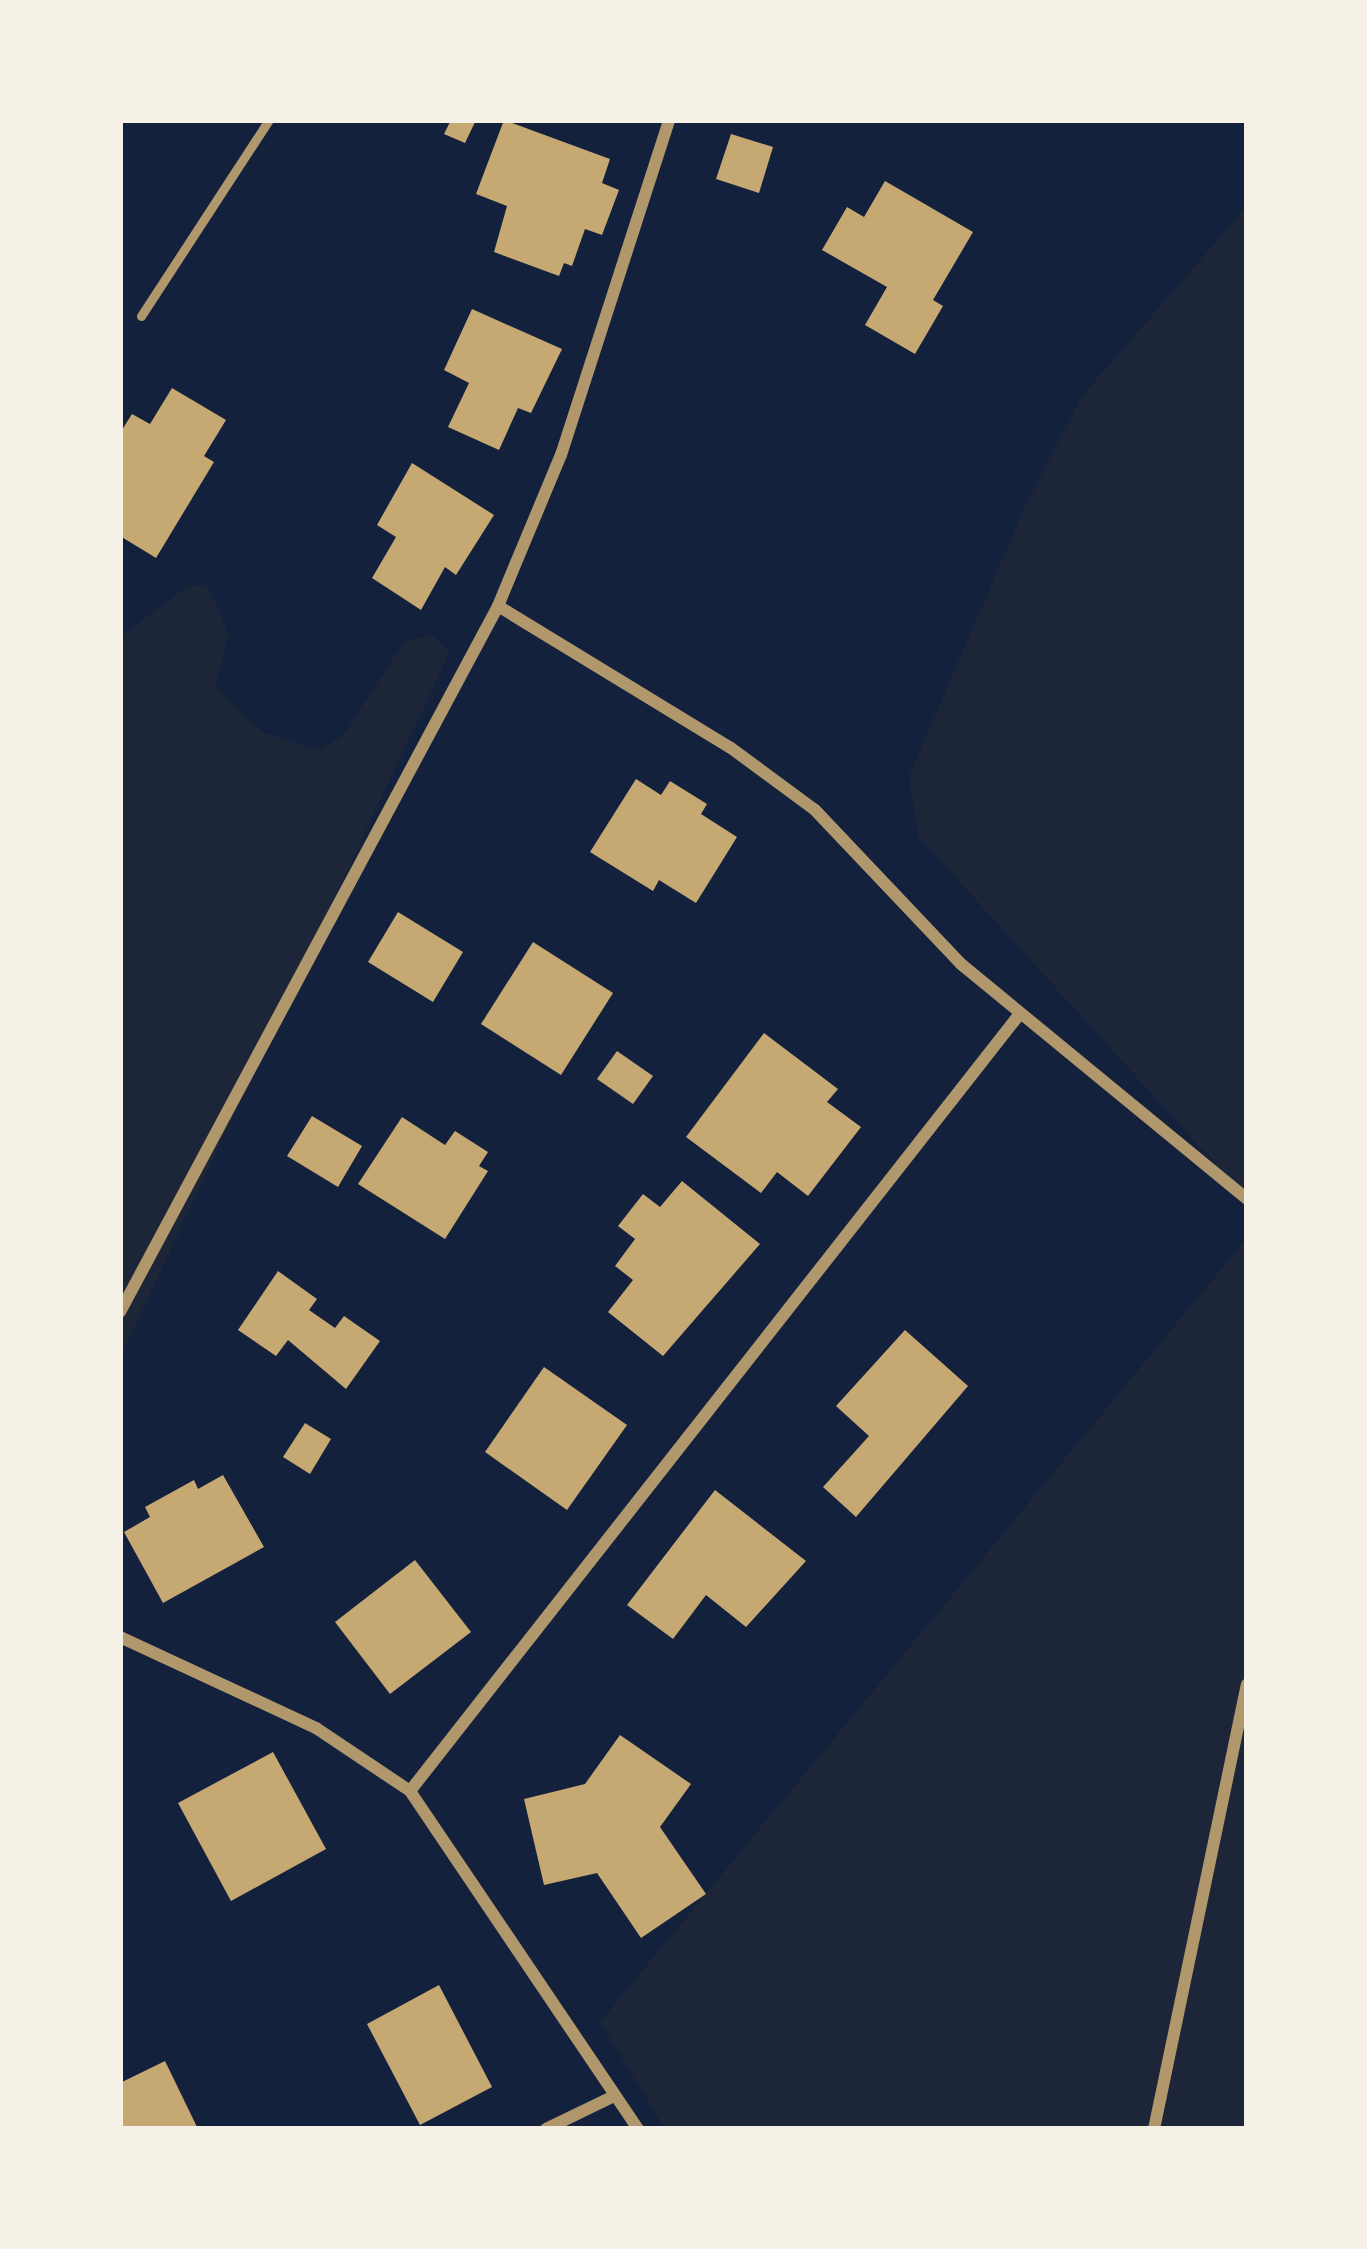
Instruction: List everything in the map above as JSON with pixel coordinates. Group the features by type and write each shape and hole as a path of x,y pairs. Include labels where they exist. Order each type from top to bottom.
{"street":[{"path":"120,1312 498,606 561,455 669,120"},
{"path":"498,606 730,748 815,810 1019,1015 1247,1199"},
{"path":"410,1790 1019,1015"},
{"path":"120,1636 316,1728 410,1790 638,2129"},
{"path":"1154,2129 1247,1685"},
{"path":"546,2129 614,2096"}],"lane":[{"path":"141,316 269,120"}],"shaded area":[{"path":"1247,206 1247,1199 918,836 909,776 1024,509 1082,396"},
{"path":"207,585 229,634 215,686 262,732 319,750 343,736 404,642 431,635 450,651 120,1358 120,637 188,586"},
{"path":"1247,1238 1247,2129 665,2129 600,2022"}],"building":[{"path":"451,120 476,120 465,143 444,134"},
{"path":"504,120 610,159 602,183 619,190 602,235 585,229 572,266 564,263 559,276 494,252 507,206 476,194"},
{"path":"731,134 773,147 759,193 716,179"},
{"path":"885,181 973,232 933,300 943,306 915,354 865,325 887,287 822,250 847,207 864,217"},
{"path":"472,309 562,349 531,413 518,408 499,450 448,427 469,383 444,370"},
{"path":"172,388 226,420 204,456 214,462 156,558 120,536 120,433 132,414 150,424"},
{"path":"412,463 494,515 456,575 445,567 421,610 372,578 396,537 377,525"},
{"path":"636,779 661,795 670,781 707,804 701,814 737,837 696,903 659,880 653,891 590,852"},
{"path":"398,912 463,952 433,1002 368,962"},
{"path":"533,942 613,993 561,1075 481,1024"},
{"path":"764,1033 838,1089 827,1102 861,1127 808,1196 777,1172 761,1193 686,1137"},
{"path":"617,1051 653,1076 633,1104 597,1079"},
{"path":"312,1116 362,1146 338,1187 287,1156"},
{"path":"402,1117 445,1145 455,1131 488,1152 479,1166 488,1171 445,1239 358,1184"},
{"path":"682,1181 760,1244 663,1356 608,1312 633,1280 615,1266 635,1239 618,1226 643,1194 660,1207"},
{"path":"278,1271 317,1299 309,1310 335,1328 344,1316 380,1341 346,1389 288,1340 276,1356 238,1330"},
{"path":"905,1330 968,1386 856,1517 823,1487 869,1436 836,1406"},
{"path":"544,1367 627,1425 567,1510 485,1452"},
{"path":"305,1423 331,1439 310,1474 283,1457"},
{"path":"223,1475 264,1547 163,1603 124,1532 150,1517 145,1507 194,1480 198,1489"},
{"path":"715,1490 806,1561 746,1627 706,1595 673,1639 627,1605"},
{"path":"415,1560 471,1632 390,1694 335,1622"},
{"path":"620,1735 691,1784 660,1827 706,1894 641,1938 597,1873 544,1885 524,1799 585,1784"},
{"path":"273,1752 326,1849 231,1901 178,1803"},
{"path":"439,1985 492,2087 420,2125 367,2024"},
{"path":"165,2061 198,2129 120,2129 120,2083"}]}
